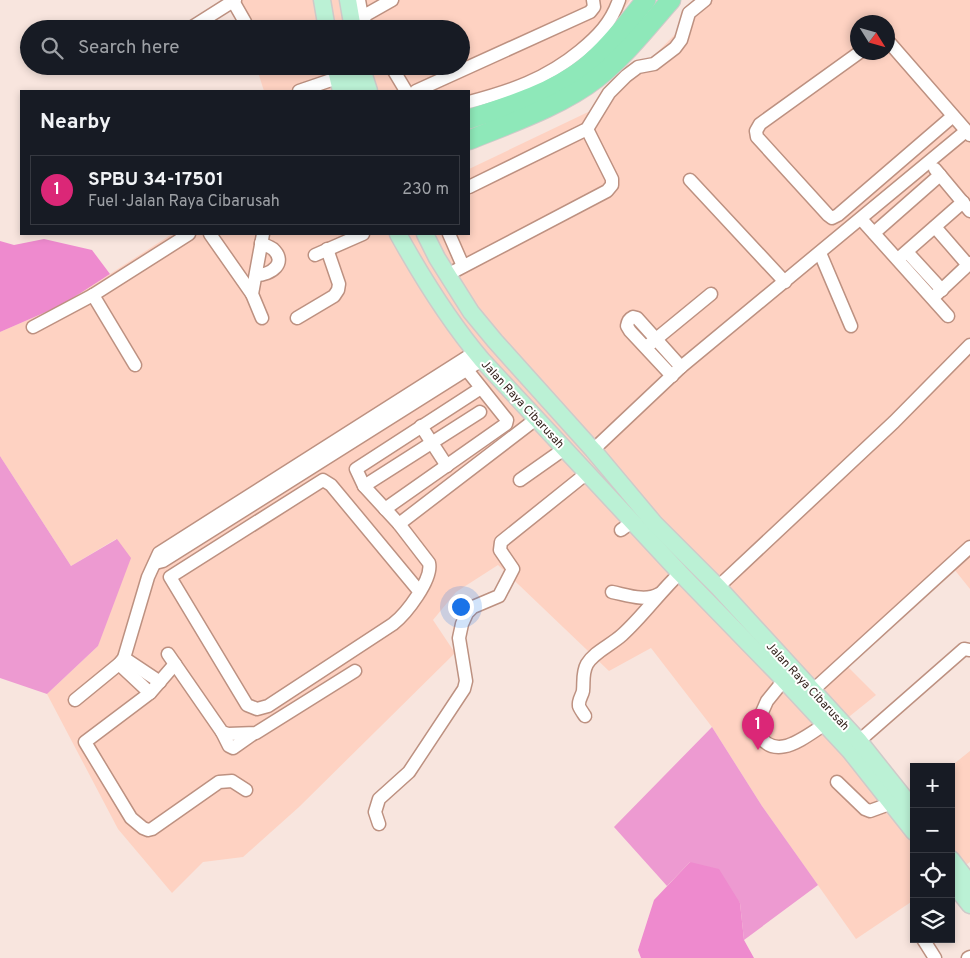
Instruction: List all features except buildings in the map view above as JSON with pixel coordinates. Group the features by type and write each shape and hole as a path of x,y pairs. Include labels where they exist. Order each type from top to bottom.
{"highway":[{"path":"470,140 527,116 583,88 599,77 671,0"},
{"path":"470,119 550,90 577,72 609,44 642,4"}],"main road":[{"path":"337,0 340,20"},
{"path":"348,0 357,20"},
{"path":"323,2 326,20"},
{"path":"323,2 331,20"},
{"path":"339,75 347,90"},
{"path":"352,75 356,90"},
{"path":"364,75 369,90"},
{"name":"Jalan Raya Cibarusah","path":"399,235 422,277 454,325 479,356 587,473 626,526 680,573 850,751 910,827"},
{"name":"Jalan Raya Cibarusah","path":"406,235 435,286 466,333 493,366 613,490 655,524"},
{"name":"Jalan Raya Cibarusah","path":"411,235 464,318 489,351 662,546 667,560"},
{"name":"Jalan Raya Cibarusah","path":"426,235 447,275 477,319 528,379 593,450 655,524 718,587 858,741 912,808"},
{"path":"955,864 970,884"},
{"path":"955,886 970,905"}],"street":[{"path":"352,0 357,20"},
{"path":"358,20 360,0"},
{"path":"362,20 392,0"},
{"path":"470,66 590,12 594,7 593,0"},
{"path":"470,102 515,89 558,68 602,31 611,18 619,0"},
{"path":"470,187 587,129 609,93 626,76 638,67 654,64 675,48 681,40 689,13 706,0"},
{"path":"203,20 234,1 244,20"},
{"path":"593,450 677,372 929,162 968,133 895,49"},
{"path":"850,59 760,124 756,131 757,137 828,216 832,218 838,215 953,116"},
{"path":"302,90 339,75"},
{"path":"396,75 405,90"},
{"path":"418,90 451,75"},
{"path":"447,275 607,191 612,184 612,179 587,129"},
{"path":"902,255 935,227 966,207 929,162"},
{"path":"874,233 940,175"},
{"path":"690,180 784,282"},
{"path":"861,219 874,233 942,290"},
{"path":"932,299 969,264 935,227"},
{"path":"33,327 93,295 187,235"},
{"path":"211,235 252,294 262,318"},
{"path":"314,255 361,235"},
{"path":"449,235 463,266"},
{"path":"252,294 262,239"},
{"path":"256,275 270,273 276,268 278,263 274,250 262,239"},
{"path":"297,318 334,296 338,290 339,284 327,249"},
{"path":"820,254 851,326"},
{"path":"902,255 932,299 948,316"},
{"path":"677,372 651,343 711,294"},
{"path":"93,295 135,365"},
{"path":"718,587 964,355 970,345"},
{"path":"159,559 467,370 479,356"},
{"path":"75,700 122,661 148,577 159,559 479,356"},
{"path":"385,509 507,423 507,420 467,370"},
{"path":"159,559 247,705 257,709 268,706 399,620 408,610 430,566 399,524 364,486 356,471 356,467 481,388"},
{"path":"364,486 480,412"},
{"path":"399,524 536,419"},
{"path":"421,426 447,466"},
{"path":"520,480 564,449"},
{"path":"379,824 375,812 379,799 409,772 464,689 466,681 459,638 462,624 467,613 473,607 499,596 513,569 500,550 501,542 587,473"},
{"path":"170,578 323,480 331,485 419,591"},
{"path":"812,691 970,547"},
{"path":"585,716 579,706 579,700 583,690 587,664 628,629 680,573"},
{"path":"612,592 646,599 653,598 659,594"},
{"path":"858,741 964,649 970,650"},
{"path":"246,790 232,781 219,782 150,830 143,828 131,818 86,742 150,693 160,682 171,659 222,732 228,734 253,734 355,671"},
{"path":"122,661 160,682"},
{"path":"122,661 150,693"},
{"path":"784,680 766,701 755,728 759,737 768,745 781,748 794,744 825,724"},
{"path":"837,782 865,809 870,811 892,803"},
{"path":"926,943 935,958"}],"shaded area":[{"path":"235,0 630,0 614,24 557,74 470,107 470,90 264,90 259,75 470,75 470,20 241,20"},
{"path":"709,0 970,0 970,589 950,564 845,664 876,695 845,720 910,791 910,903 856,939 762,806 712,727 651,648 609,671 498,565 456,592 433,620 455,653 299,807 243,857 203,862 172,893 118,829 47,694 98,646 116,539 71,566 0,456 0,332 62,305 170,235 470,235 470,169 607,103"},
{"path":"44,239 92,250 110,274 62,305 0,332 0,241 14,245"},
{"path":"0,456 71,566 117,539 131,558 98,646 47,694 0,678"},
{"path":"712,727 762,806 818,885 744,940 740,903 690,862 667,886 614,827"},
{"path":"970,751 970,862 955,872 955,808 955,763"},
{"path":"690,862 719,869 740,903 744,940 754,958 641,958 638,950 654,900"}],"place":[{"name":"SPBU 34-17501","path":"758,750"}]}
